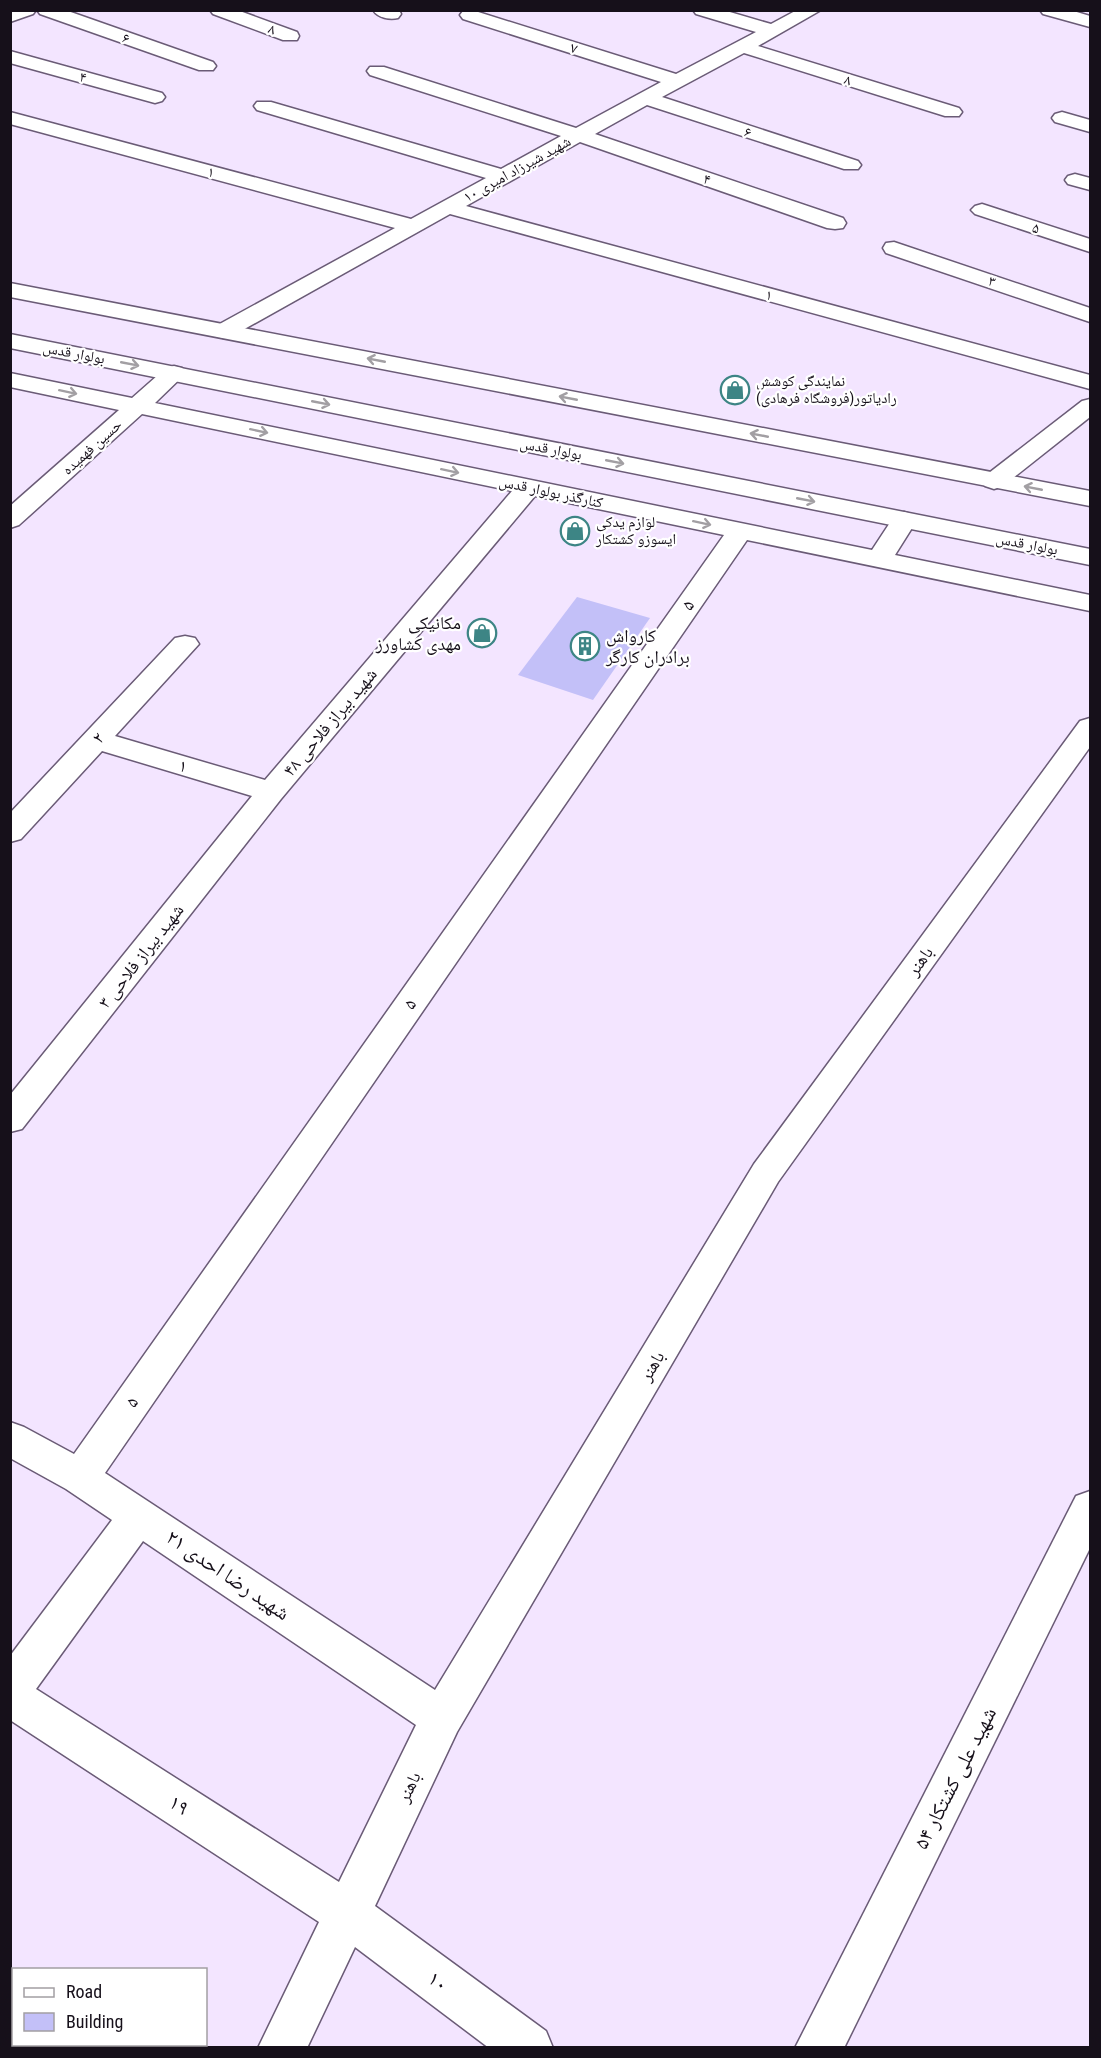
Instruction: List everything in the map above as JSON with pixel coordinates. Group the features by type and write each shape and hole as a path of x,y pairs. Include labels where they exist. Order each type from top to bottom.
{"street":[{"path":"11,17 27,10"},
{"name":"۶","path":"46,10 206,66"},
{"name":"۸","path":"219,10 290,36"},
{"path":"702,10 773,31"},
{"name":"شهید شیرزاد امیری ۱۰","path":"224,331 645,98 812,10"},
{"path":"1049,10 1090,22"},
{"name":"۷","path":"469,15 678,81"},
{"name":"۸","path":"743,47 952,112"},
{"name":"۴","path":"10,57 155,97"},
{"name":"۴","path":"377,71 578,135 835,223"},
{"name":"۶","path":"645,98 851,165"},
{"path":"264,106 503,176"},
{"name":"۱","path":"10,118 412,226"},
{"path":"1062,118 1090,126"},
{"name":"۱","path":"447,207 1090,382"},
{"name":"۵","path":"982,210 1090,246"},
{"name":"۳","path":"894,248 1090,315"},
{"path":"10,290 1090,499"},
{"name":"بولوار قدس","path":"10,340 1090,557"},
{"name":"حسین فهمیده","path":"10,520 174,373"},
{"name":"کنارگذر بولوار قدس","path":"10,380 1090,603"},
{"path":"994,481 1090,406"},
{"name":"شهید بیراز فلاحی ۴۸","path":"271,792 529,487"},
{"path":"879,559 904,520"},
{"name":"۵","path":"80,1477 740,531"},
{"name":"۲","path":"10,832 185,644"},
{"name":"باهنر","path":"282,2048 442,1718 766,1173 1090,727"},
{"name":"۱","path":"96,740 271,792"},
{"name":"شهید بیراز فلاحی ۳","path":"10,1120 271,792"},
{"name":"شهید رضا احدی ۲۱","path":"10,1438 80,1477 442,1718"},
{"name":"شهید علی کشتکار ۵۴","path":"819,2048 1090,1508"},
{"path":"10,1690 138,1516"},
{"name":"۱۹","path":"10,1696 348,1914"},
{"name":"۱۰","path":"348,1914 529,2048"}],"building":[{"name":"کارواش برادران کارگر","path":"577,597 650,618 593,700 518,675"}],"place":[{"name":"نمایندگی کوشش رادیاتور(فروشگاه فرهادی)","path":"735,390"},
{"name":"لوازم یدکی ایسوزو کشتکار","path":"575,531"},
{"name":"مکانیکی مهدی کشاورز","path":"482,633"},
{"name":"کارواش برادران کارگر","path":"585,646"}]}
